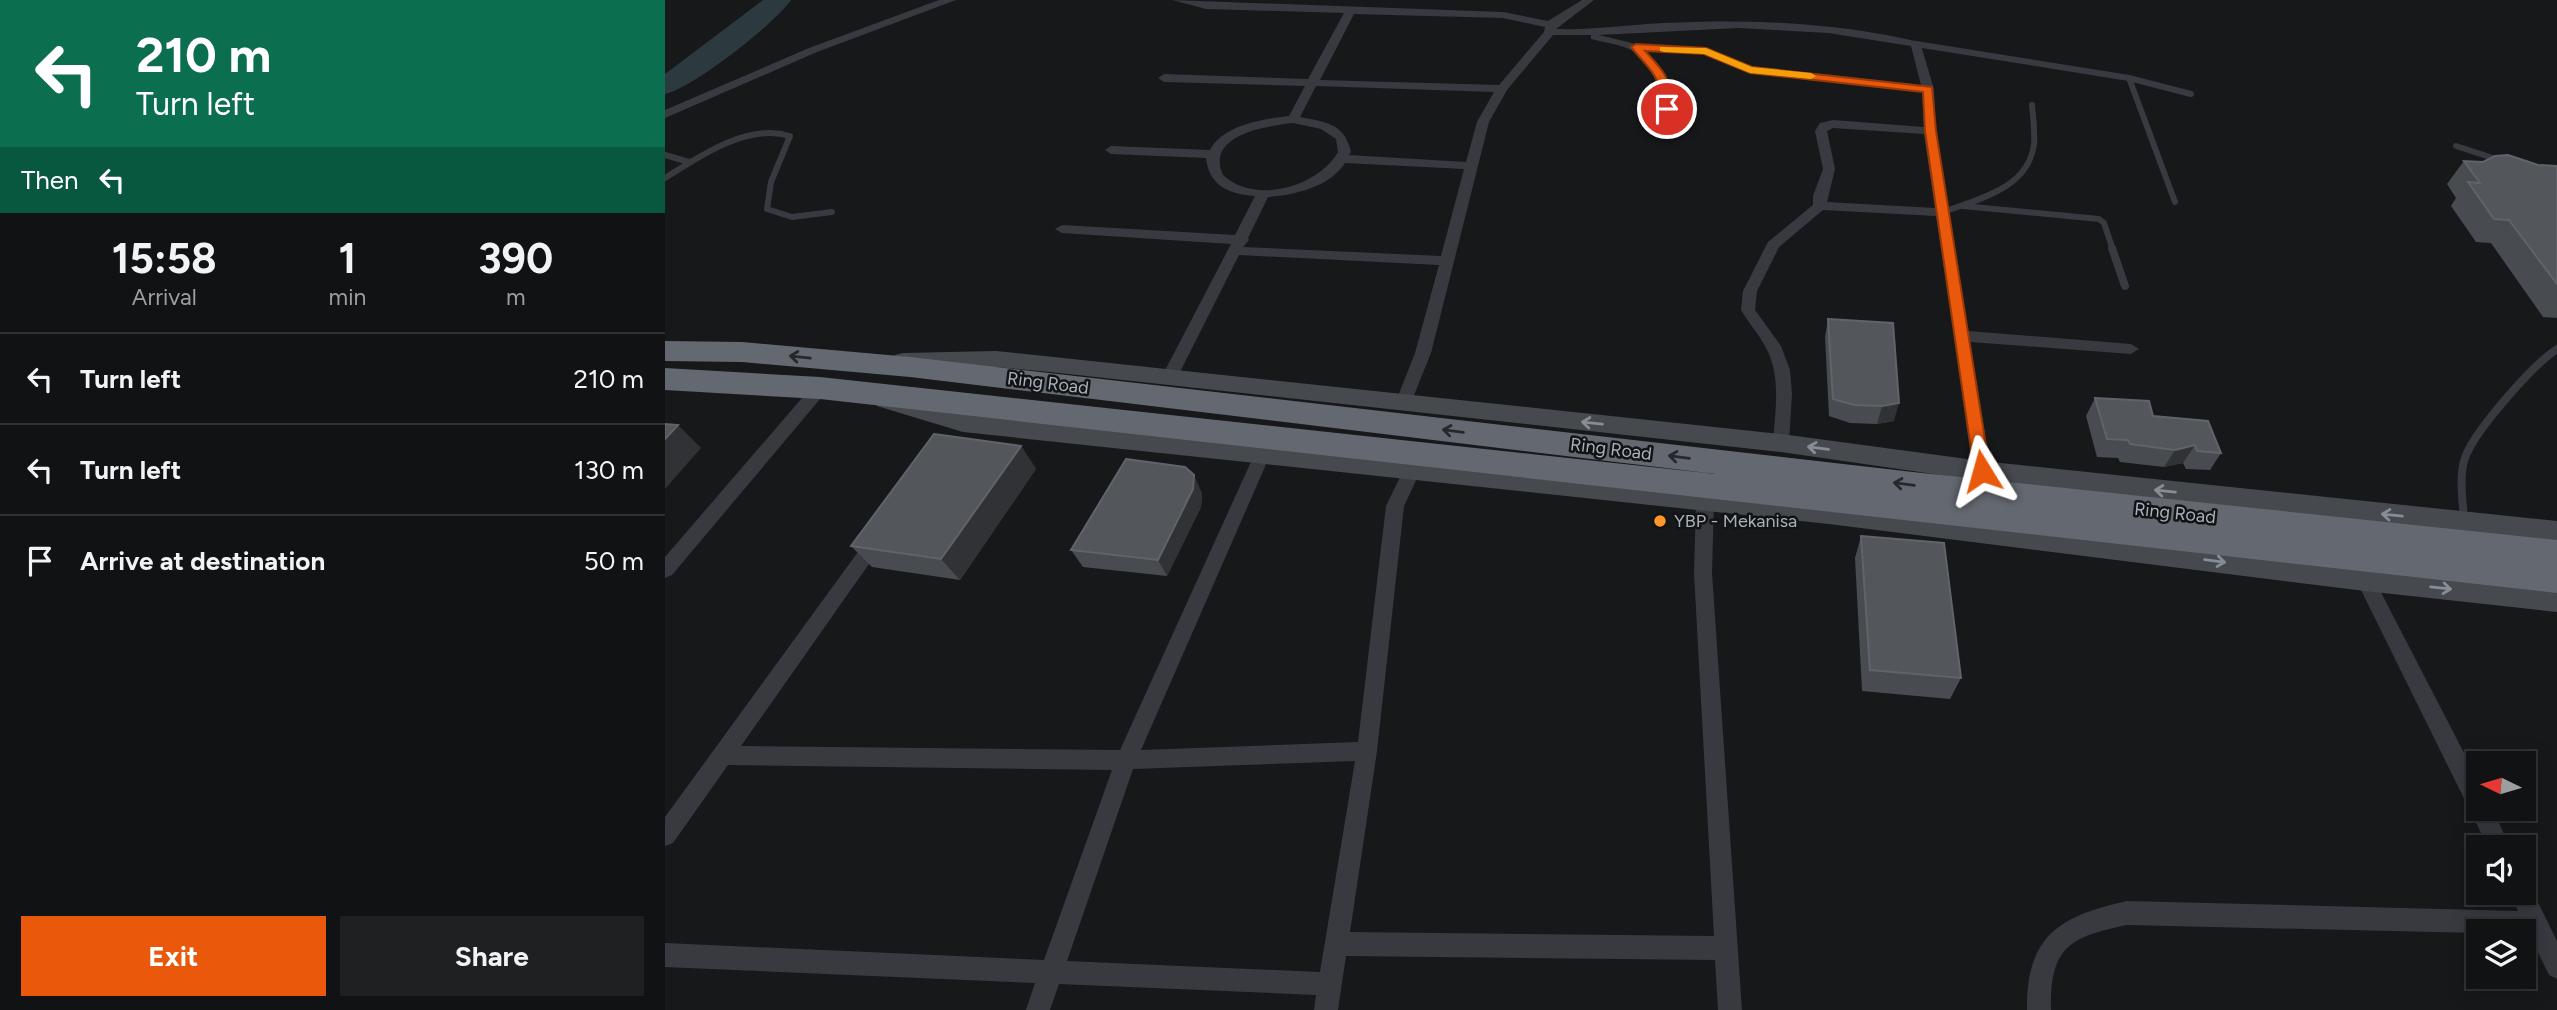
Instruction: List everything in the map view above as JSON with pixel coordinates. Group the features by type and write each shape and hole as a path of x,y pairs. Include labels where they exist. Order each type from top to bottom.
{"highway":[{"name":"Ring Road","path":"665,351 742,352 865,378 2557,579"},
{"name":"Ring Road","path":"665,379 820,388 865,378 2557,554"}],"street":[{"path":"665,114 813,50 924,7 951,0"},
{"path":"1177,0 1206,6 1503,15 1550,29 1581,33 1636,47 1706,51 1750,69 1928,89"},
{"path":"1404,401 1423,353 1483,122 1502,89 1550,29 1589,0"},
{"path":"1293,119 1351,10"},
{"path":"1581,33 1682,26 1787,27 1866,35 1916,44 1928,89 1930,131 1982,471"},
{"path":"1636,47 1661,73 1666,90 1668,128"},
{"path":"1164,78 1502,89"},
{"path":"1293,119 1313,121 1329,127 1340,136 1345,147 1343,159 1334,170 1302,188 1263,194 1240,191 1225,184 1215,175 1213,154 1237,132 1274,121 1293,119"},
{"path":"1820,206 1819,196 1829,169 1821,131 1825,126 1833,124 1930,131"},
{"path":"1111,150 1213,154"},
{"path":"1343,159 1473,166"},
{"path":"1170,379 1263,194"},
{"path":"1781,443 1785,389 1780,361 1772,344 1748,310 1750,291 1773,245 1820,206 1943,212"},
{"path":"1062,229 1449,261"},
{"path":"1962,336 2131,349"},
{"path":"865,378 996,359 1404,401 1781,443 1982,471 2557,532"},
{"path":"865,378 955,433 1262,453 1705,501 2365,580 2557,600"},
{"path":"665,570 820,388"},
{"path":"1038,1010 1126,760 1262,453"},
{"path":"1326,1010 1367,751 1395,506 1412,470"},
{"path":"1705,501 1703,573 1730,1010"},
{"path":"665,835 891,520"},
{"path":"2365,580 2466,778"},
{"path":"724,755 1126,760 1367,751"},
{"path":"2039,1010 2037,989 2044,956 2063,934 2091,919 2127,914 2466,921"},
{"path":"2536,923 2557,967"},
{"path":"1335,944 1728,947"},
{"path":"665,955 1331,984"}],"lane":[{"path":"1916,44 2129,78 2191,94"},
{"path":"2129,78 2175,202"},
{"path":"1943,212 1963,206 2019,178 2029,163 2034,143 2032,105"},
{"path":"665,178 689,162 762,132 781,131 790,136 766,198 767,209 782,217 802,218 832,212"},
{"path":"2456,146 2517,166"},
{"path":"665,155 689,162"},
{"path":"1963,206 2099,219 2104,223 2125,286"},
{"path":"2464,522 2465,457 2488,424 2548,352 2557,349"}],"building":[{"path":"2508,155 2538,165 2557,166 2557,284 2509,220 2494,219 2468,182 2480,183 2464,161 2483,162 2495,156"},
{"path":"1828,319 1893,323 1899,403 1882,406 1854,405 1833,399"},
{"path":"2095,398 2149,401 2153,416 2208,421 2221,453 2197,451 2195,445 2175,450 2130,444 2128,440 2107,439"},
{"path":"665,424 678,425 665,439"},
{"path":"934,434 1021,446 941,559 851,546"},
{"path":"1126,459 1185,467 1194,475 1193,489 1158,560 1071,550"},
{"path":"1861,536 1944,543 1961,678 1870,670"}],"waterway":[{"path":"665,86 686,74 762,16 778,0"}],"slow traffic":[{"path":"1664,49 1706,51 1750,69 1811,76"}],"place":[{"name":"YBP - Mekanisa","path":"1660,521"}],"route":[{"path":"1667,109 1666,90 1661,73 1636,47 1706,51 1750,69 1928,89 1930,131 1982,471"}]}
